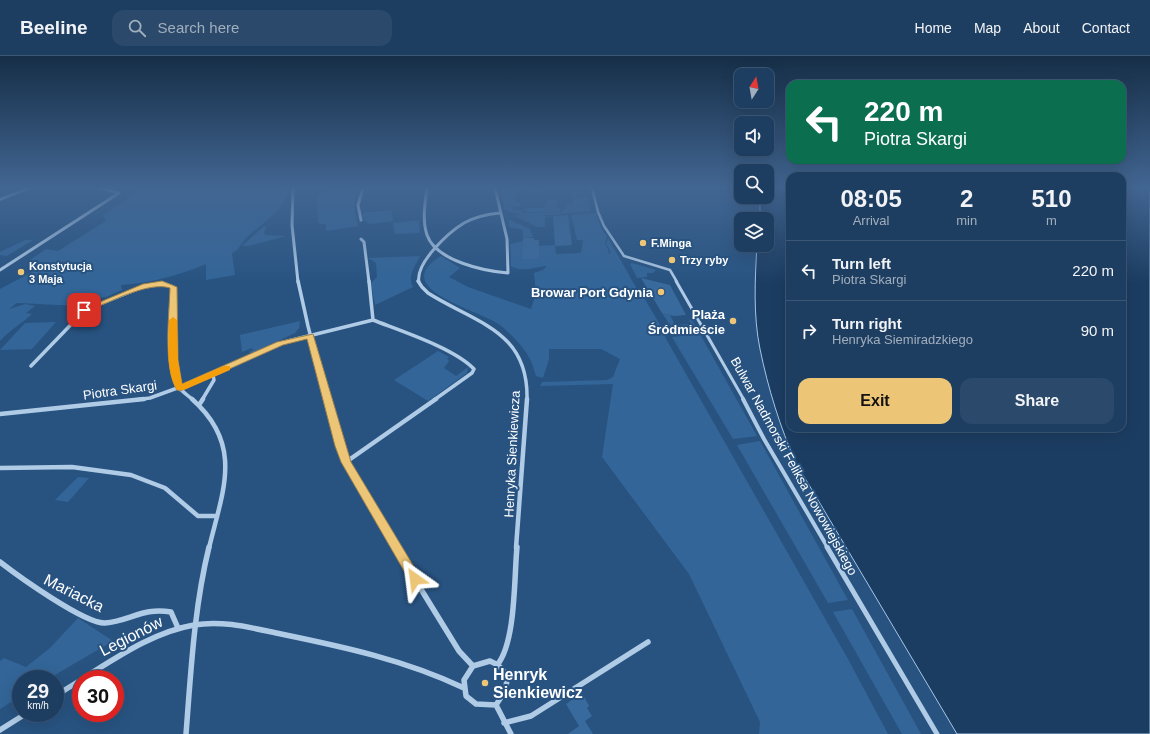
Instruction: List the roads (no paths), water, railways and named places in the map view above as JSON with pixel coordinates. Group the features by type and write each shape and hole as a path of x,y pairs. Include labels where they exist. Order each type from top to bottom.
{"street":[{"path":"0,270 78,220"},
{"path":"292,220 293,257 297,282 310,336 340,446 346,462 360,489 459,651 473,666"},
{"path":"425,220 427,236 431,244 437,248 467,266 494,272 508,273 507,239 502,220"},
{"path":"437,248 451,232 461,225 474,220"},
{"name":"Bulwar Nadmorski Feliksa Nowowiejskiego","path":"601,220 624,256 670,270 735,382 764,439 937,734"},
{"path":"346,462 474,371 473,366 453,355 373,320 364,242 361,239"},
{"name":"Henryka Sienkiewicza","path":"437,248 419,269 417,280 419,285 429,294 490,325 500,332 517,354 527,380 527,403 511,623 505,651 498,664"},
{"path":"0,265 7,266"},
{"path":"31,366 84,310 145,286 162,283 173,287 173,360 177,382 180,388 199,404 220,436 226,455 226,478 202,576 195,624 186,734"},
{"name":"Piotra Skargi","path":"0,414 150,398 213,375 280,343 373,320"},
{"path":"199,404 214,380 213,375"},
{"path":"0,468 72,467 131,475 165,488 198,516 217,516"},
{"name":"Mariacka","path":"0,562 40,591 98,623 108,623 126,616 159,609 171,612 178,628"},
{"name":"Legionów","path":"97,670 121,655 178,628 195,624 234,625 355,648 406,665 464,688"},
{"path":"504,723 531,716 648,642"},
{"path":"486,661 498,664 505,670 508,678 507,687 496,705 475,704 467,697 464,688 465,676 473,666 486,661"},
{"path":"496,705 511,734"},
{"path":"0,730 13,722"}],"place":[{"name":"F.Minga","path":"643,243"},
{"name":"Trzy ryby","path":"672,260"},
{"name":"Konstytucja 3 Maja","path":"21,272"},
{"name":"Browar Port Gdynia","path":"661,292"},
{"name":"Plaża Śródmieście","path":"733,321"},
{"name":"Henryk Sienkiewicz","path":"485,683"}]}
